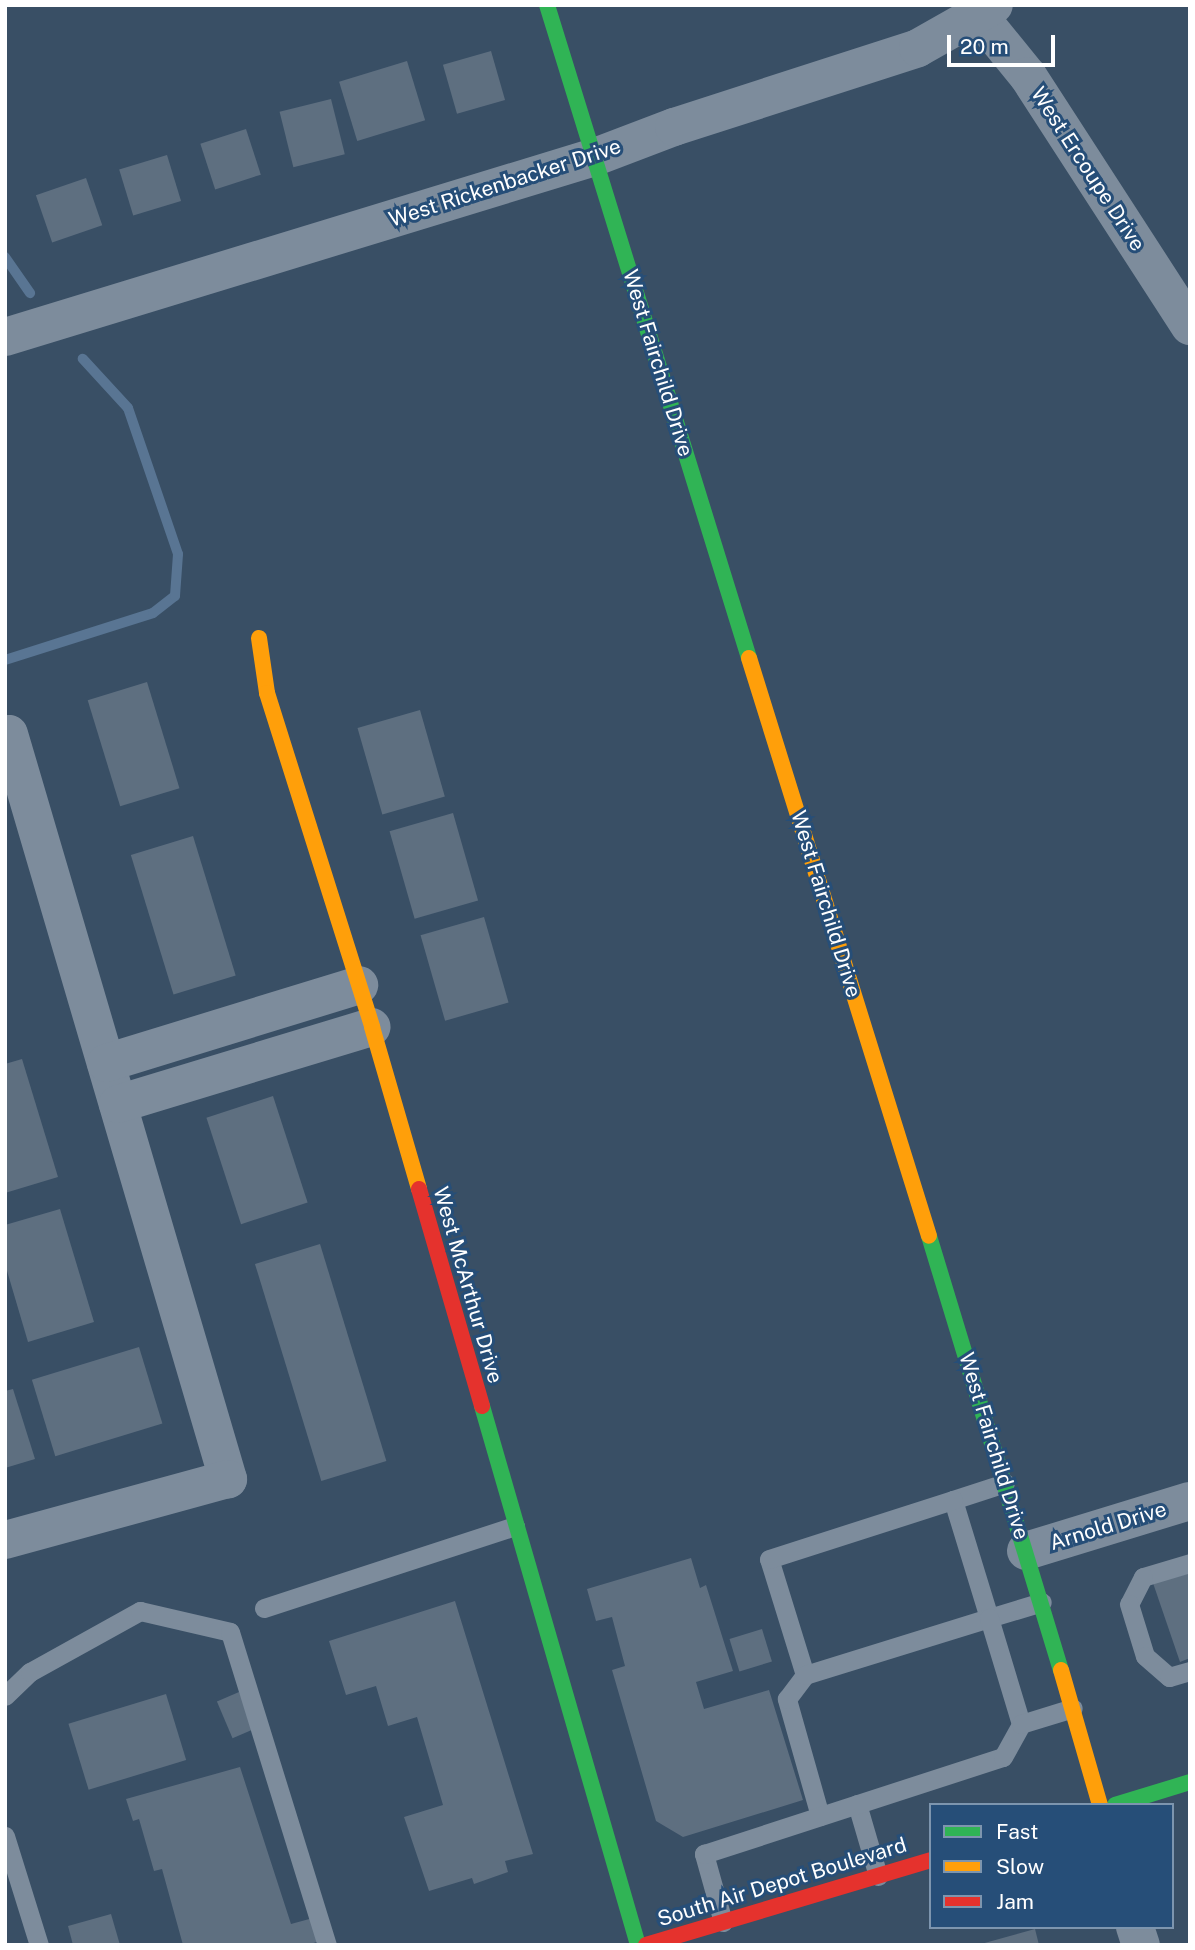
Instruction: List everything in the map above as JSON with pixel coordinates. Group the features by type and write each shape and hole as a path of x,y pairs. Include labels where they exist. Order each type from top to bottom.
{"street":[{"name":"West Fairchild Drive","path":"547,5 1027,1551 1099,1803"},
{"name":"West Rickenbacker Drive","path":"5,337 595,157 674,127 918,48 986,11"},
{"name":"West Ercoupe Drive","path":"986,11 1190,326"},
{"name":"West McArthur Drive","path":"259,638 267,693 372,1027 638,1945"},
{"path":"5,736 9,734 228,1479 5,1540"},
{"path":"106,1063 359,985"},
{"path":"118,1104 372,1027"},
{"name":"Arnold Drive","path":"1027,1551 1190,1501"},
{"path":"1122,1803 1190,1782"},
{"name":"South Air Depot Boulevard","path":"646,1945 929,1861"}],"lane":[{"path":"805,1675 769,1559 1005,1483"},
{"path":"953,1500 1021,1724"},
{"path":"264,1608 515,1526"},
{"path":"1190,1563 1143,1577 1129,1604 1145,1656 1169,1677 1190,1671"},
{"path":"820,1816 786,1699 805,1675 1042,1602"},
{"path":"5,1696 30,1672 140,1611 230,1632 327,1945"},
{"path":"723,1922 704,1854 1003,1757 1021,1724 1073,1708"},
{"path":"857,1804 878,1876"},
{"path":"5,1836 39,1945"}],"building":[{"path":"491,51 505,100 457,114 443,65"},
{"path":"407,61 425,120 357,141 339,82"},
{"path":"331,99 345,154 293,167 280,112"},
{"path":"246,129 261,175 215,189 200,144"},
{"path":"167,155 181,201 133,216 119,170"},
{"path":"86,178 102,225 52,243 36,195"},
{"path":"147,682 179,788 120,806 88,700"},
{"path":"420,710 445,797 382,814 358,728"},
{"path":"453,813 478,900 415,919 390,831"},
{"path":"193,836 236,976 174,995 131,855"},
{"path":"484,917 509,1003 445,1021 421,935"},
{"path":"22,1059 58,1177 5,1193 5,1064"},
{"path":"273,1096 308,1203 241,1224 206,1118"},
{"path":"60,1209 94,1322 28,1342 5,1264 5,1225"},
{"path":"320,1244 386,1461 321,1481 255,1264"},
{"path":"139,1347 162,1424 55,1456 32,1380"},
{"path":"13,1389 35,1459 5,1468 5,1391"},
{"path":"691,1558 700,1588 706,1585 733,1671 696,1682 704,1709 769,1690 803,1800 683,1837 656,1821 612,1670 625,1666 612,1617 596,1621 587,1589"},
{"path":"1190,1573 1190,1658 1180,1662 1153,1583"},
{"path":"455,1601 533,1854 505,1861 508,1872 474,1884 472,1878 429,1891 404,1817 443,1805 417,1717 388,1726 376,1686 346,1695 329,1641"},
{"path":"762,1629 772,1662 739,1671 729,1639"},
{"path":"239,1692 255,1729 233,1738 217,1701"},
{"path":"166,1694 186,1760 89,1790 68,1724"},
{"path":"240,1767 291,1924 313,1918 320,1941 307,1945 183,1945 162,1869 154,1871 139,1819 133,1821 126,1799"},
{"path":"111,1914 120,1945 73,1945 68,1926"},
{"path":"1035,1929 1039,1945 981,1945 981,1944"}],"waterway":[{"path":"5,257 30,293"},
{"path":"5,660 153,613 175,596 178,554 128,408 83,359"}],"traffic: fast":[{"path":"547,5 749,658"},
{"path":"929,1236 1061,1670"},
{"path":"482,1406 638,1945"},
{"path":"1122,1803 1190,1782"}],"traffic: slow":[{"path":"259,638 267,693 372,1027 419,1189"},
{"path":"749,658 929,1236"},
{"path":"1061,1670 1099,1803"}],"traffic: jam":[{"path":"419,1189 482,1406"},
{"path":"646,1945 929,1861"}]}
